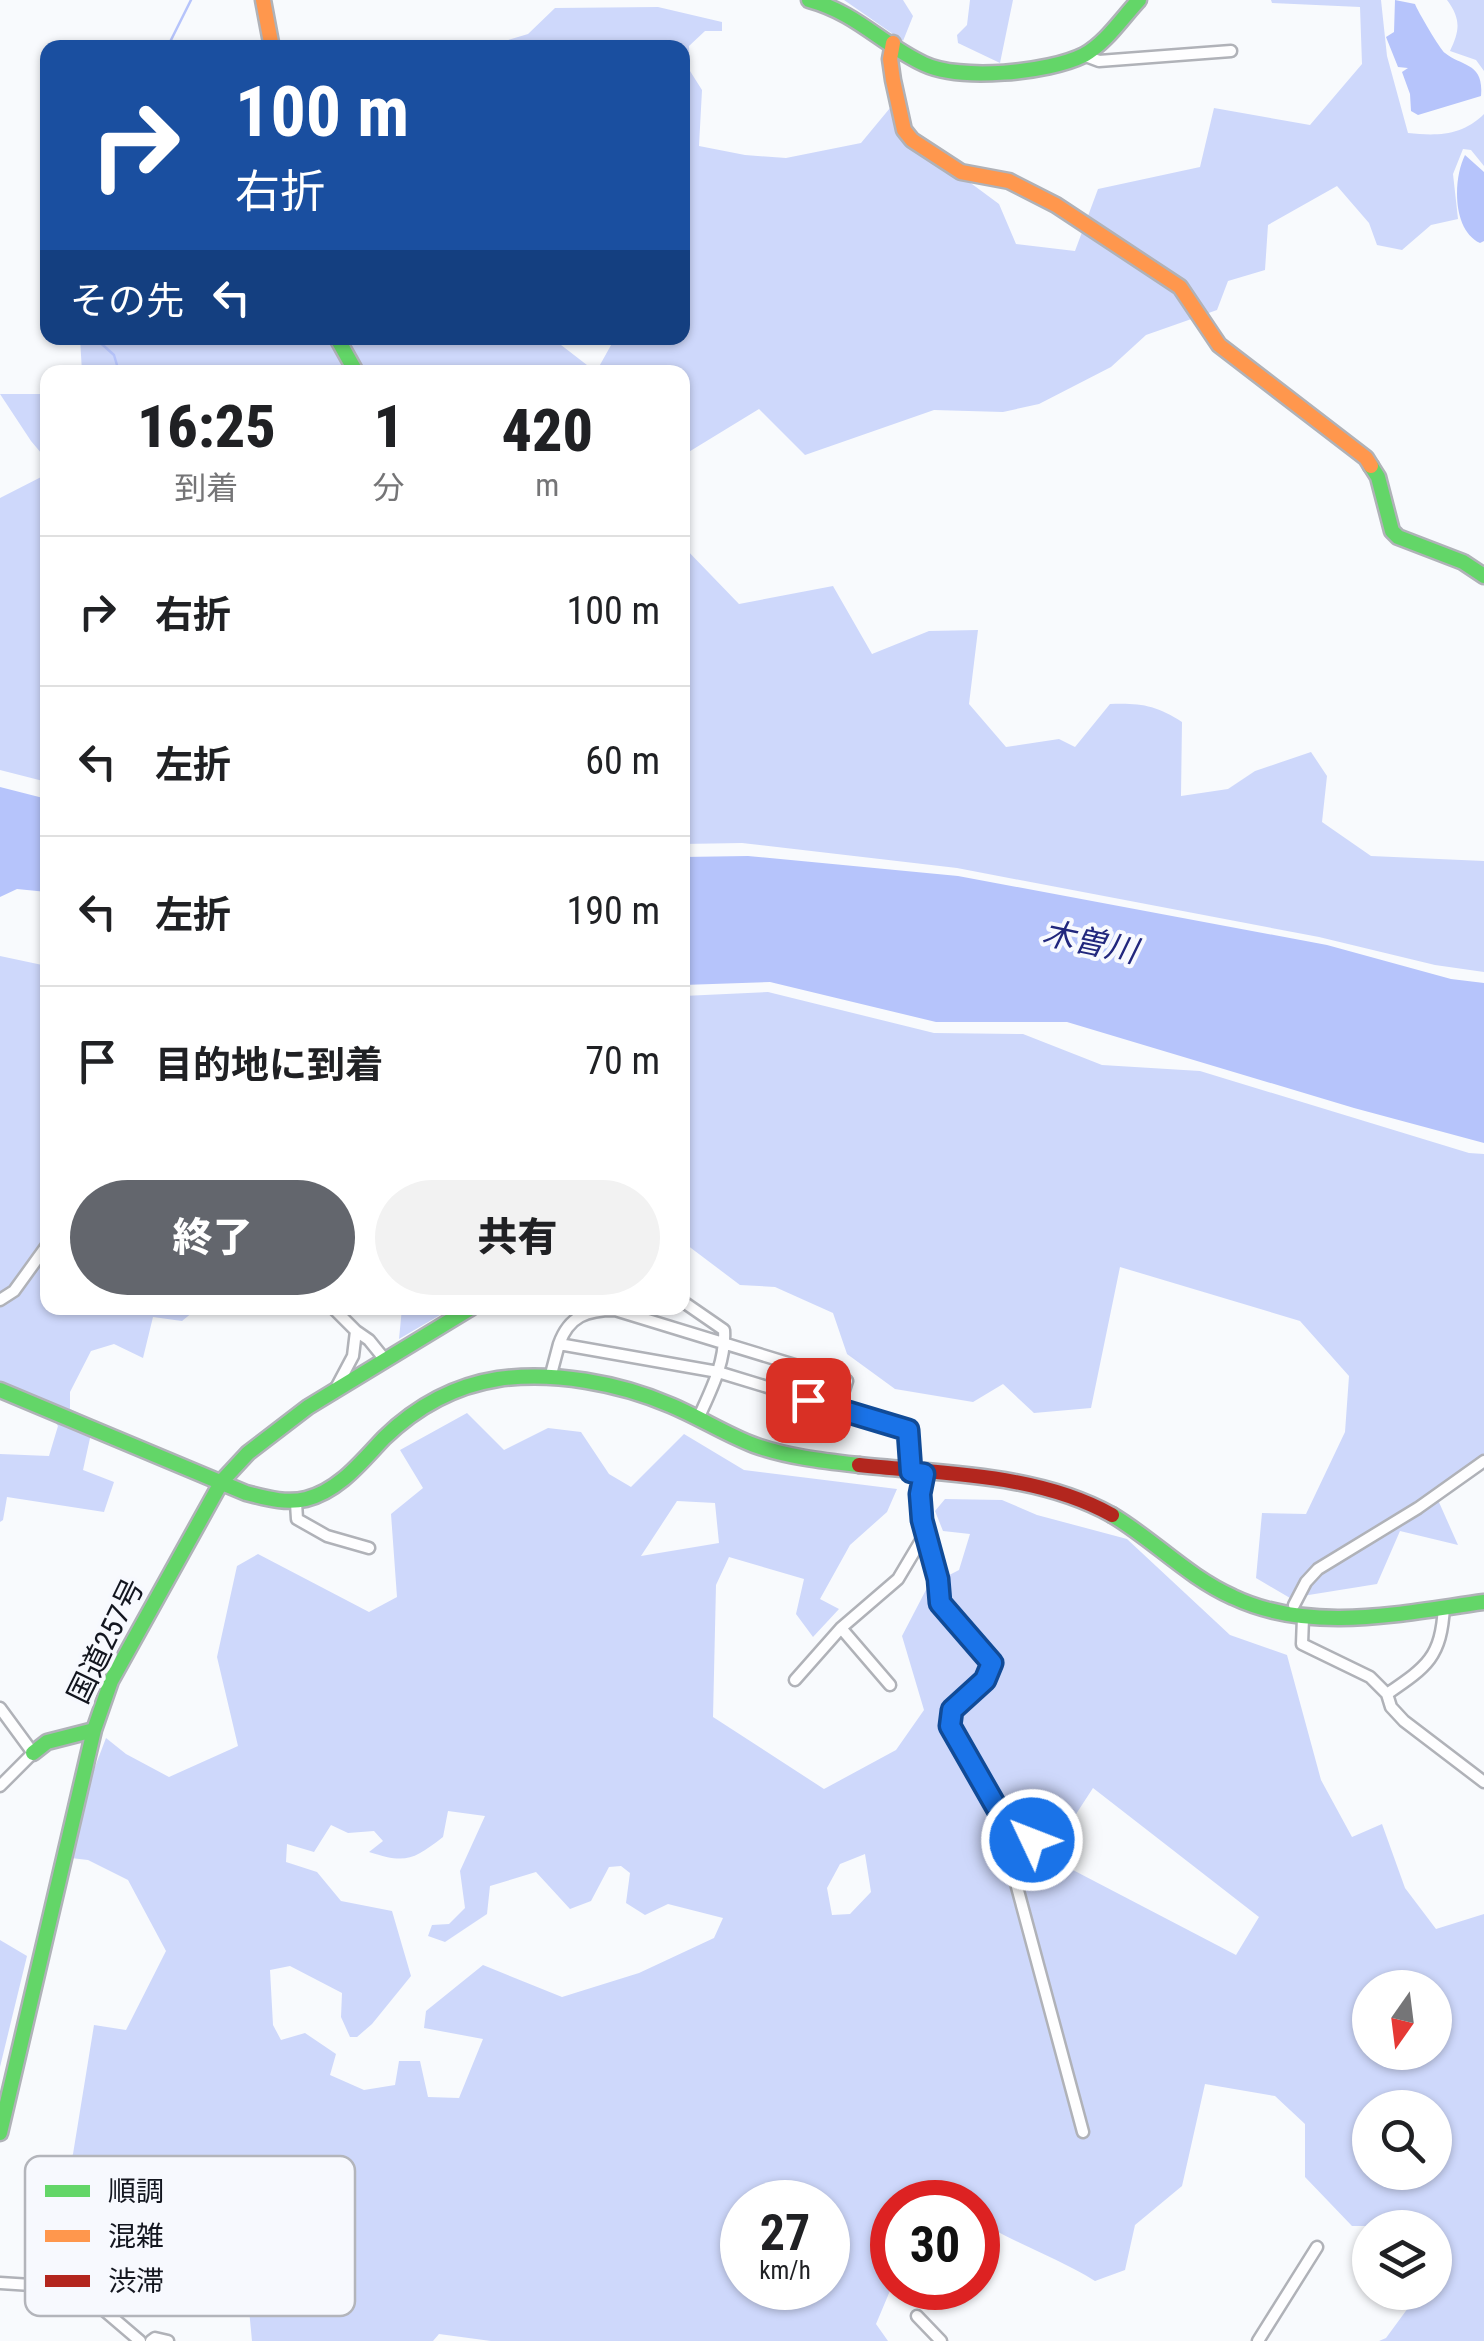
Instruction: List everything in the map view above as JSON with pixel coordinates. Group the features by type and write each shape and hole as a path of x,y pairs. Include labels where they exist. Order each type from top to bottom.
{"main road":[{"path":"263,0 270,40"},
{"path":"808,0 836,5 926,66 949,72 1059,64 1083,55 1139,0"},
{"path":"893,43 893,80 904,130 912,140 961,172 1025,188 1164,274 1188,295 1196,315 1219,345 1366,458 1378,478 1392,531 1398,537 1463,562 1484,576"},
{"name":"国道257号","path":"0,2133 94,1730 111,1681 222,1482 264,1438 460,1315"},
{"path":"0,1390 266,1500 296,1503 335,1485 411,1414 436,1398 491,1380 550,1378 633,1392 775,1452 1042,1489 1088,1503 1128,1524 1198,1577 1263,1611 1299,1611 1341,1618 1484,1602"},
{"path":"33,1753 47,1742 94,1730"}],"street":[{"path":"1083,55 1099,61 1231,51"},
{"path":"0,1300 14,1291 40,1255"},
{"path":"690,1306 724,1330 725,1345 718,1372 698,1419"},
{"path":"340,1315 370,1340 386,1362"},
{"path":"550,1378 564,1329 580,1315"},
{"path":"631,1315 847,1381 838,1409"},
{"path":"334,1393 353,1356 356,1332"},
{"path":"560,1344 718,1372 908,1430 940,1603 992,1663 985,1680 952,1710 950,1726 1002,1817 1032,1840 1014,1872 1084,2132"},
{"path":"1484,1461 1418,1508 1318,1569 1306,1582 1299,1611 1302,1644 1370,1677 1387,1694 1391,1708 1404,1721 1484,1782"},
{"path":"296,1503 297,1519 327,1536 368,1548"},
{"path":"795,1680 840,1628 898,1579 926,1532"},
{"path":"1387,1694 1436,1652 1442,1639 1444,1607"},
{"path":"840,1628 890,1685"},
{"path":"0,1708 33,1753 0,1786"},
{"path":"1258,2341 1317,2247"},
{"path":"0,2283 25,2285"},
{"path":"111,2316 140,2341"},
{"path":"918,2316 940,2341"},
{"path":"151,2341 168,2341"}],"shaded area":[{"path":"844,0 903,0 913,16 903,41"},
{"path":"970,0 1013,0 1000,63 958,43 957,35 967,25"},
{"path":"1271,0 1381,0 1387,56 1408,133 1449,133 1467,127 1484,114 1484,166 1471,150 1463,149 1453,174 1458,219 1431,225 1402,250 1377,245 1369,223 1337,186 1268,225 1265,270 1228,281 1217,310 1146,335 1111,367 1039,404 1003,412 934,410 805,455 759,409 690,451 690,365 600,365 611,345 690,345 690,71 702,90 699,146 786,158 861,143 890,108 922,147 999,204 1016,244 1075,251 1098,189 1200,167 1214,108 1310,125 1362,64 1360,7"},
{"path":"1447,0 1484,0 1484,71 1476,60 1450,51 1458,25"},
{"path":"658,7 722,22 722,31 705,31 690,45 690,40 508,40 528,34 555,8"},
{"path":"80,345 561,345 587,365 82,365"},
{"path":"0,394 40,394 40,452"},
{"path":"40,478 40,780 0,770 0,498"},
{"path":"690,553 739,604 833,586 872,654 929,631 978,630 969,704 1006,747 1059,739 1075,747 1110,704 1148,706 1182,722 1181,796 1228,789 1255,771 1311,752 1327,776 1322,822 1371,856 1484,861 1484,972 957,868 742,843 690,844"},
{"path":"0,956 40,965 40,1315 189,1315 182,1321 153,1317 143,1358 114,1344 91,1351 70,1392 70,1409 94,1420 83,1470 114,1482 104,1512 7,1497 0,1522 0,1454 49,1456 58,1426 40,1401 0,1385"},
{"path":"768,992 934,1033 1023,1034 1102,1065 1200,1071 1469,1153 1484,1154 1484,1457 1434,1491 1458,1545 1400,1531 1377,1584 1290,1598 1256,1578 1262,1513 1306,1514 1345,1432 1349,1376 1300,1321 1120,1267 1091,1408 1034,1413 1003,1384 973,1402 895,1389 847,1354 833,1313 775,1287 740,1285 690,1247 690,996"},
{"path":"401,1315 440,1315 399,1339"},
{"path":"467,1413 504,1450 548,1428 581,1432 609,1474 631,1487 684,1434 744,1470 897,1489 887,1512 850,1545 820,1599 839,1609 813,1637 796,1614 804,1579 729,1557 716,1585 713,1717 824,1789 896,1750 924,1710 902,1636 928,1586 959,1570 970,1534 943,1531 935,1511 945,1499 1002,1500 1037,1515 1127,1539 1230,1635 1287,1655 1321,1780 1352,1837 1382,1824 1405,1888 1436,1929 1484,1914 1484,2341 1379,2341 1386,2338 1407,2310 1452,2310 1452,2210 1352,2210 1352,2226 1305,2177 1305,2124 1275,2096 1205,2084 1182,2186 1135,2225 1125,2270 1095,2281 1000,2232 1000,2180 870,2180 870,2310 882,2310 876,2324 888,2341 491,2341 439,2334 433,2341 252,2341 250,2316 355,2316 355,2156 72,2156 94,2025 126,2030 166,1951 128,1880 88,1860 71,1858 85,1793 106,1738 126,1754 169,1777 238,1746 217,1657 237,1566 258,1554 369,1612 397,1597 391,1514 423,1488 400,1450","holes":["677,1501 715,1503 719,1543 641,1556","1093,1788 1259,1917 1236,1955 1048,1857","448,1811 485,1816 460,1871 465,1908 449,1924 432,1925 428,1936 445,1942 487,1914 490,1886 536,1872 570,1909 591,1901 609,1867 621,1866 630,1873 626,1903 645,1915 668,1904 723,1918 714,1938 639,1973 562,1997 483,1965 426,2011 424,2028 483,2039 459,2098 428,2097 420,2061 399,2061 395,2085 364,2090 330,2075 336,2054 305,2033 281,2040 273,2025 270,1970 290,1966 342,1993 341,2017 350,2037 357,2037 411,1976 392,1911 341,1901 317,1872 286,1862 287,1844 314,1852 331,1825 348,1833 374,1831 383,1841 369,1852 409,1858 443,1837","865,1854 871,1892 850,1914 832,1915 827,1888 840,1864"]},
{"path":"0,1940 27,1956 0,2067"}],"water":[{"path":"1395,0 1415,4 1443,51 1475,71 1481,96 1418,115 1411,111 1402,72 1408,68 1398,67 1386,37 1394,32"},
{"path":"1465,155 1484,172 1484,241 1480,243 1464,227 1460,216 1458,177"},
{"path":"0,787 40,797 40,891 17,889 0,897"},
{"name":"木曽川","path":"748,856 958,876 1327,945 1451,979 1484,983 1484,1143 1067,1022 936,1022 770,982 690,985 690,857"}],"waterway":[{"path":"171,40 191,0"},
{"path":"103,345 114,355 117,365"}],"traffic: fast":[{"path":"809,0 841,13 924,64 981,73 1027,70 1084,55 1107,37 1139,0"},
{"path":"341,345 352,365"},
{"path":"1371,466 1378,477 1392,531 1398,537 1463,562 1484,576"},
{"path":"0,2133 94,1730 111,1681 222,1481 248,1453 308,1407 459,1315"},
{"path":"0,1390 246,1493 284,1501 306,1499 329,1489 396,1427 436,1400 481,1382 519,1377 563,1378 629,1391 767,1449 859,1465"},
{"path":"1112,1515 1201,1579 1263,1608 1294,1615 1357,1618 1484,1602"},
{"path":"33,1753 47,1742 94,1730"}],"traffic: slow":[{"path":"263,0 270,40"},
{"path":"893,43 893,80 904,130 912,140 961,172 1009,181 1056,205 1180,287 1219,345 1366,458 1371,466"}],"traffic: jam":[{"path":"859,1465 1021,1483 1083,1501 1112,1515"}],"route":[{"path":"808,1400 908,1430 911,1472 924,1474 920,1494 922,1520 938,1579 940,1603 992,1663 985,1680 952,1710 950,1726 1002,1817 1032,1840"}]}
